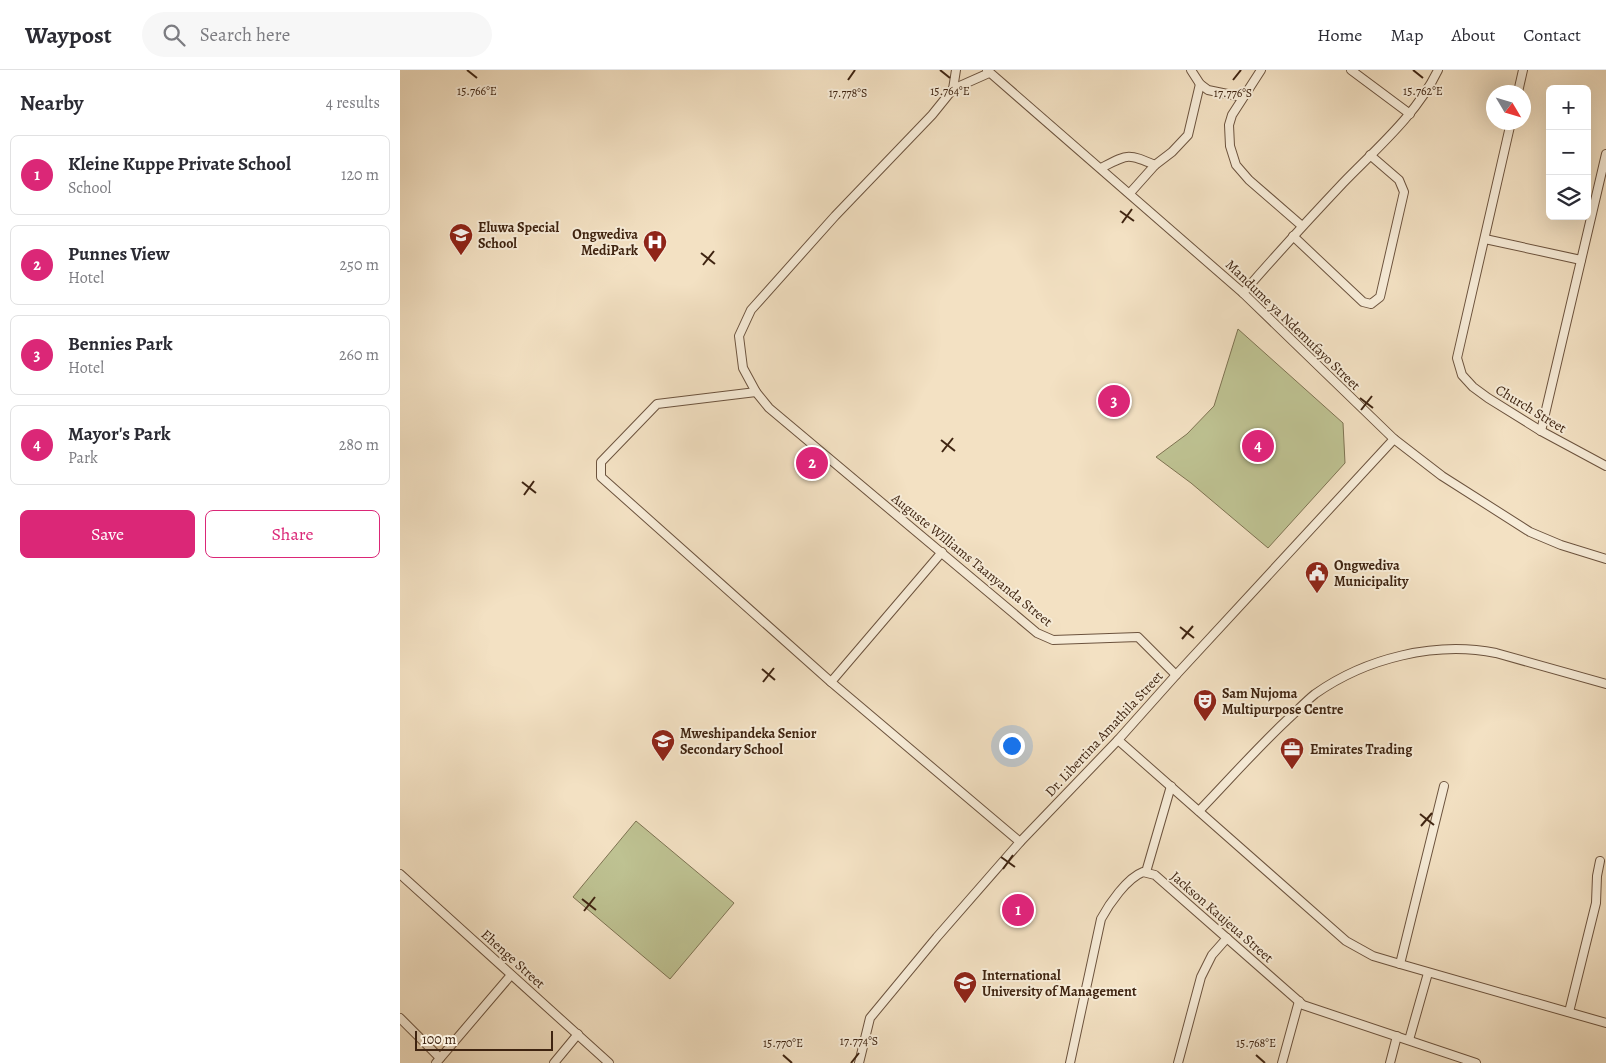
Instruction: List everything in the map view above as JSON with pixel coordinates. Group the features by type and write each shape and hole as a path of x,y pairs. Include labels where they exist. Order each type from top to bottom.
{"street":[{"path":"953,88 956,70"},
{"path":"1191,70 1200,84 1208,90 1242,97"},
{"path":"1261,70 1232,115 1229,125 1230,146 1236,166 1302,226"},
{"path":"1351,70 1410,114"},
{"path":"1243,293 1292,236 1410,114 1430,87 1438,70"},
{"path":"1520,85 1523,70"},
{"path":"953,88 988,71"},
{"name":"Mandume ya Ndemufayo Street","path":"988,71 1243,293 1394,440 1442,476 1530,532 1561,545 1606,559"},
{"path":"1130,193 1188,135 1200,84"},
{"name":"Auguste Williams Taanyanda Street","path":"953,88 932,115 835,216 751,310 739,336 743,368 756,392 769,408 1042,636 1058,640 1138,637 1176,675"},
{"path":"1509,130 1485,239 1581,260"},
{"path":"1542,431 1606,154"},
{"path":"1100,168 1125,156 1134,156 1156,165"},
{"path":"1292,236 1363,302 1371,304 1380,297 1404,192 1399,180 1370,156"},
{"name":"Church Street","path":"1485,239 1458,358 1462,375 1473,387 1542,431 1606,466"},
{"path":"756,392 657,404 601,462 601,477 831,682 1020,842"},
{"name":"Dr. Libertina Amathila Street","path":"859,1063 870,1018 937,937 1020,842 1118,740 1394,440"},
{"path":"831,682 942,552"},
{"path":"1199,811 1270,736 1315,695 1352,673 1386,659 1455,648 1479,650 1606,684"},
{"path":"1118,740 1346,941 1360,950 1373,956 1428,973 1606,1023"},
{"path":"1070,1063 1102,919 1107,907 1132,878 1137,874 1146,872 1171,786"},
{"path":"1400,964 1444,786"},
{"path":"1569,1012 1596,903 1597,876 1600,861"},
{"name":"Jackson Kaujeua Street","path":"1146,872 1154,875 1308,1007 1476,1063"},
{"name":"Ehenge Street","path":"400,874 609,1063"},
{"path":"1178,1063 1201,977 1212,955 1227,938"},
{"path":"1409,1040 1428,973"},
{"path":"400,1018 438,1061 511,975"},
{"path":"1282,1063 1299,1001"},
{"path":"554,1063 578,1034"},
{"path":"1390,1063 1397,1036"}],"green space":[{"path":"1238,329 1343,423 1345,463 1268,548 1191,483 1156,457 1187,434 1214,406"},
{"path":"636,821 734,903 670,979 573,897"}],"place":[{"name":"Eluwa Special School","path":"461,256"},
{"name":"Ongwediva MediPark","path":"655,263"},
{"name":"Bennies Park","path":"1114,401"},
{"name":"Mayor's Park","path":"1258,446"},
{"name":"Punnes View","path":"812,463"},
{"name":"Ongwediva Municipality","path":"1317,594"},
{"name":"Sam Nujoma Multipurpose Centre","path":"1205,722"},
{"name":"Mweshipandeka Senior Secondary School","path":"663,762"},
{"name":"Emirates Trading","path":"1292,770"},
{"name":"Kleine Kuppe Private School","path":"1018,910"},
{"name":"International University of Management","path":"965,1004"}]}
